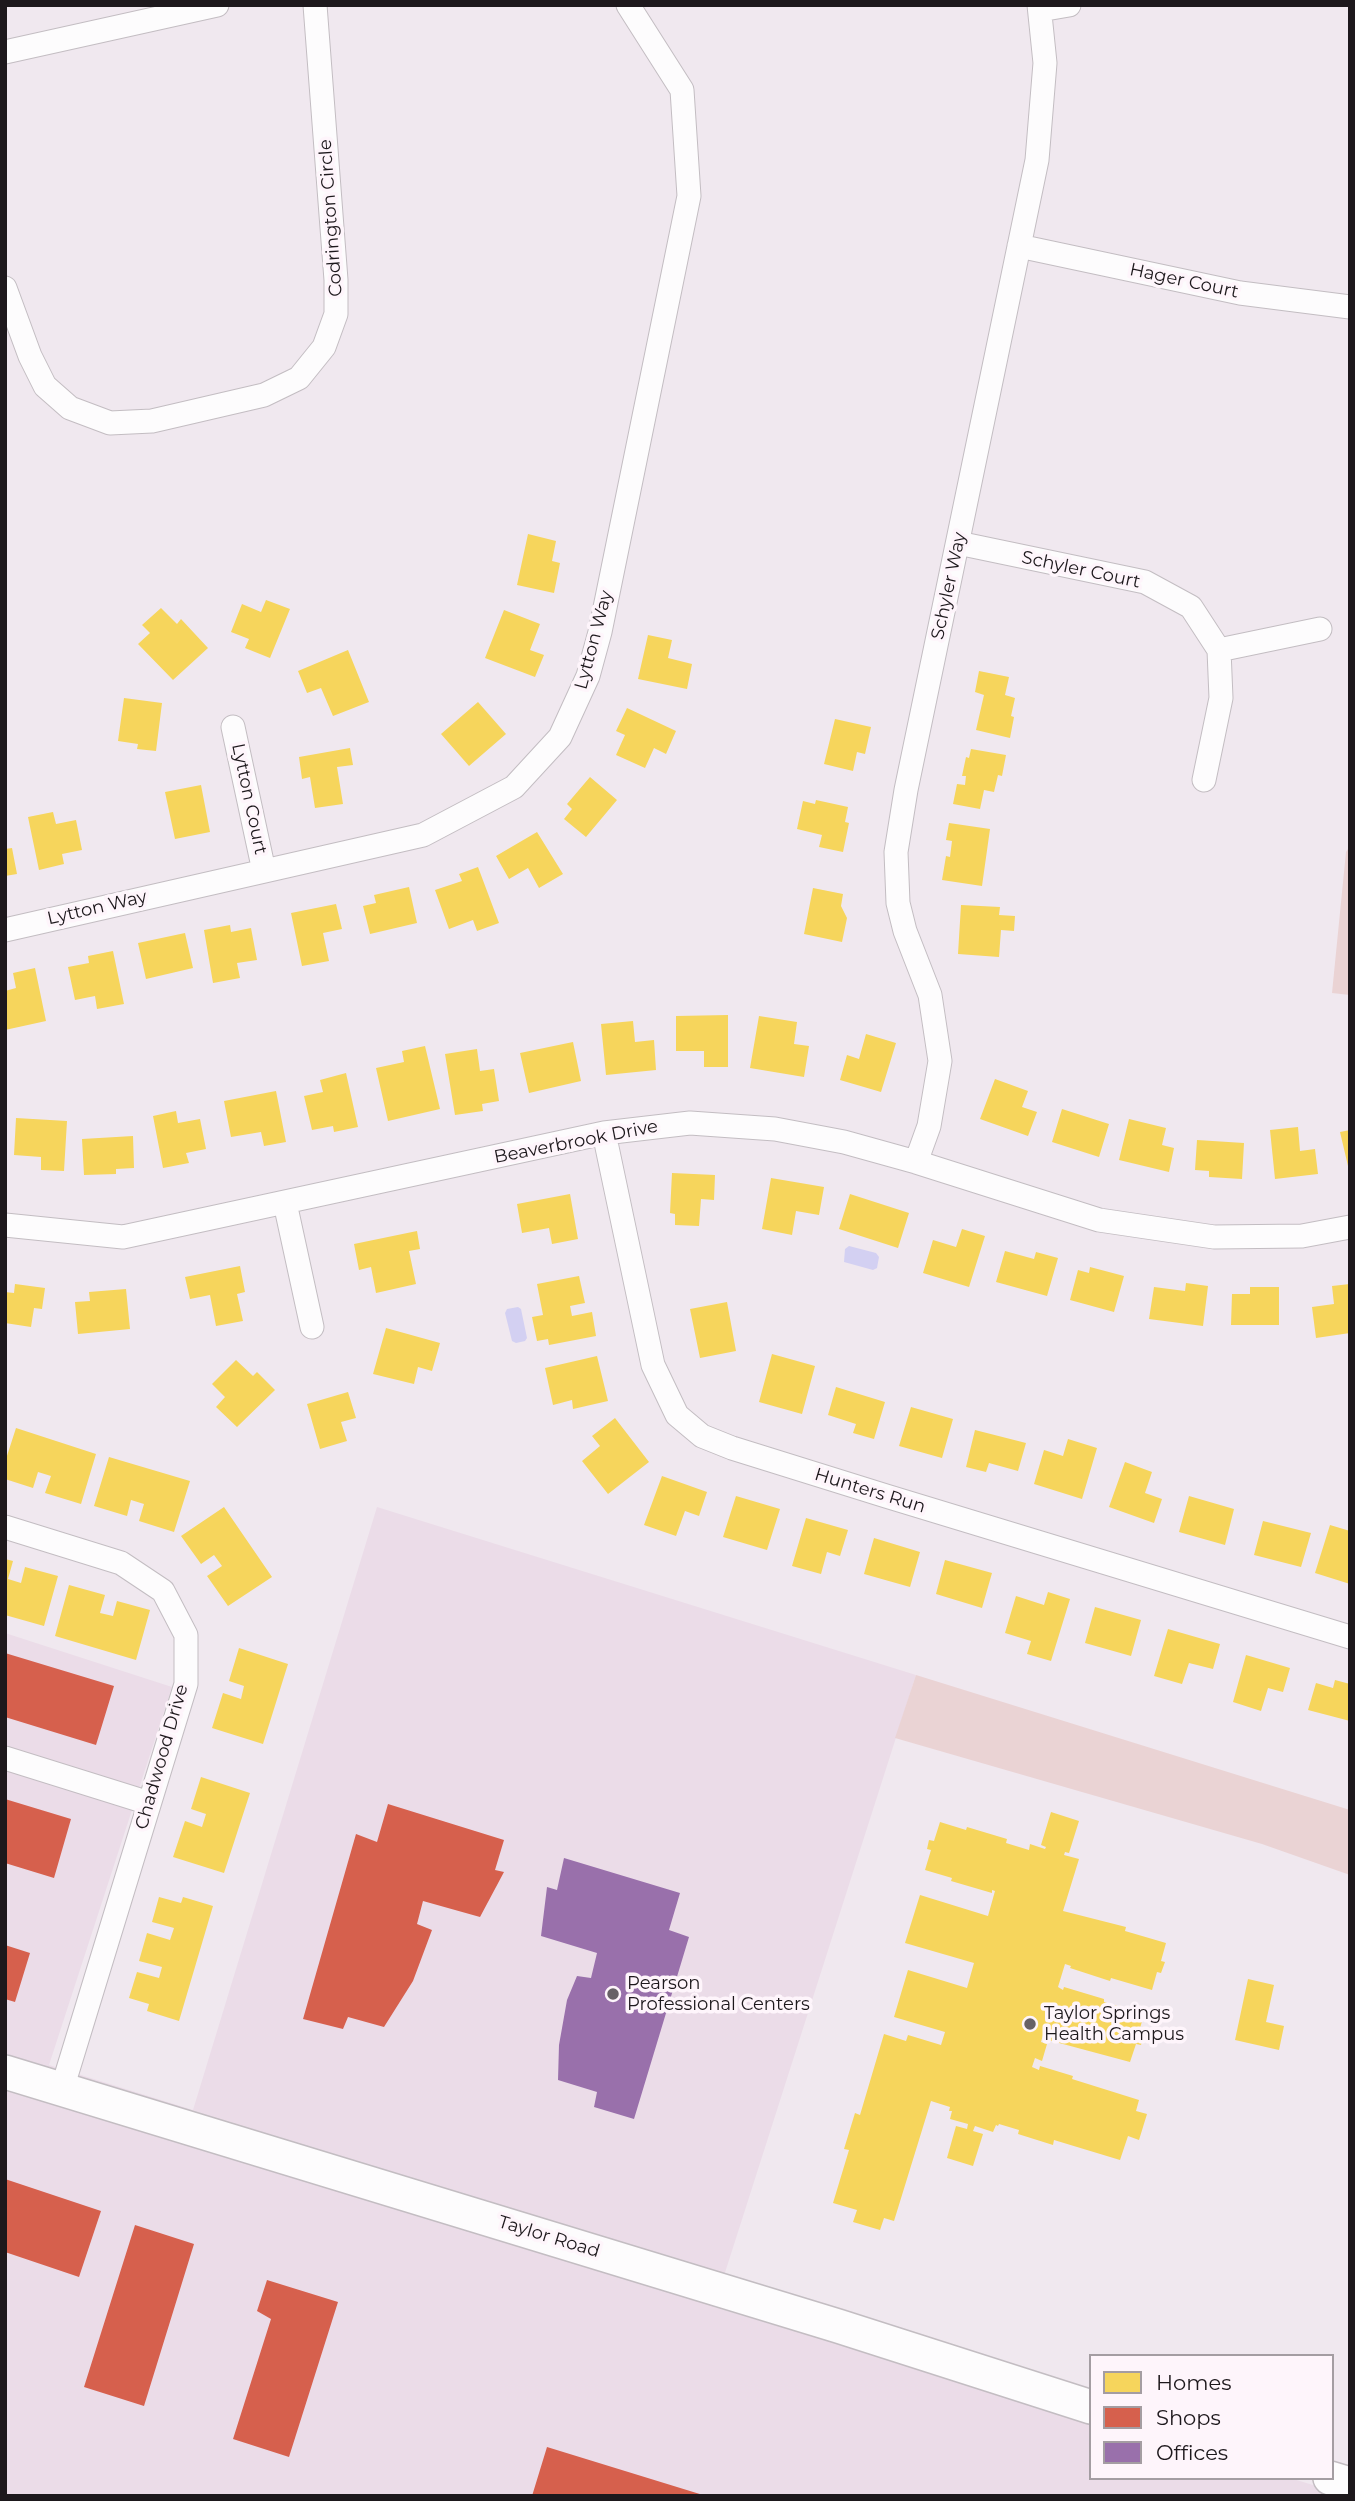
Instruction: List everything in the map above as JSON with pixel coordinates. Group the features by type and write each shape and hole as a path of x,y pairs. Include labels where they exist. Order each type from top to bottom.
{"main road":[{"name":"Taylor Road","path":"5,2072 788,2311 1089,2406"}],"street":[{"path":"5,52 217,5"},
{"name":"Codrington Circle","path":"5,288 30,356 45,386 70,408 110,423 152,421 264,396 299,378 324,347 336,314 337,280 315,5"},
{"name":"Lytton Way","path":"5,930 423,835 514,786 560,737 588,676 600,632 689,196 682,90 628,5"},
{"path":"1040,8 1069,5"},
{"name":"Schyler Way","path":"916,1162 929,1126 940,1061 930,995 905,931 898,903 896,852 906,790 1037,160 1045,63 1040,8"},
{"name":"Hager Court","path":"1019,246 1240,293 1350,307"},
{"name":"Schyler Court","path":"958,543 1145,582 1191,607 1219,650"},
{"path":"1204,779 1221,698 1219,650 1320,629"},
{"name":"Lytton Court","path":"233,727 264,871"},
{"name":"Beaverbrook Drive","path":"5,1224 123,1237 604,1133 691,1123 775,1129 844,1142 1100,1220 1214,1237 1302,1236 1350,1227"},
{"name":"Hunters Run","path":"604,1133 653,1365 677,1415 702,1436 835,1480 1350,1637"},
{"path":"285,1203 312,1327"},
{"name":"Chadwood Drive","path":"5,1527 121,1563 163,1591 186,1635 186,1684 62,2089"},
{"path":"5,1758 149,1803"}],"shaded area":[{"path":"1350,846 1350,995 1332,993 1346,852"},
{"path":"377,1507 916,1675 714,2307 1089,2418 1089,2480 1297,2480 1349,2496 5,2496 5,1633 172,1687 49,2065 193,2110"},
{"path":"916,1675 1350,1810 1350,1875 1262,1844 895,1738"}],"water":[{"path":"849,1246 876,1253 879,1257 877,1268 873,1270 844,1262 845,1249"},
{"path":"507,1309 521,1309 527,1338 516,1343 512,1341 505,1313"}],"building: Homes":[{"path":"528,534 556,541 552,561 560,563 554,593 517,585"},
{"path":"266,600 290,609 270,658 245,648 249,639 231,632 242,604 261,612"},
{"path":"161,608 177,624 181,619 208,648 173,680 138,644 150,633 142,625"},
{"path":"504,610 540,624 530,650 544,655 535,677 485,658"},
{"path":"648,635 672,640 668,658 692,664 687,689 638,679"},
{"path":"348,650 369,702 333,716 321,688 307,693 298,671"},
{"path":"979,671 1009,677 1005,695 1015,698 1010,738 976,730 984,695 975,692"},
{"path":"124,698 162,703 156,751 137,749 138,744 118,741"},
{"path":"478,702 506,734 469,766 441,734"},
{"path":"627,708 676,731 666,754 654,748 645,768 616,755 625,735 616,731"},
{"path":"835,719 871,727 865,754 857,752 853,771 824,764"},
{"path":"350,748 353,765 337,767 343,804 315,808 310,777 302,779 299,757"},
{"path":"971,749 1006,755 1002,776 998,775 994,792 984,790 980,809 953,804 957,784 965,785 966,776 962,776 966,757 969,758"},
{"path":"590,777 617,800 586,837 564,819 572,809 567,804"},
{"path":"201,785 210,832 175,839 165,792"},
{"path":"816,800 848,807 845,822 849,823 843,852 819,847 822,835 797,829 803,801 815,804"},
{"path":"53,812 56,824 76,820 82,850 62,854 64,864 39,870 28,817"},
{"path":"949,823 990,829 982,886 942,880 952,841 946,840"},
{"path":"537,832 563,874 539,888 528,868 509,879 496,856"},
{"path":"12,848 17,874 5,876 5,849"},
{"path":"478,867 499,923 477,931 473,920 449,929 435,890 462,881 459,874"},
{"path":"409,887 417,923 370,934 363,906 376,903 374,895"},
{"path":"813,888 843,894 841,906 847,918 842,942 804,934"},
{"path":"336,904 342,929 323,933 329,961 302,966 291,913"},
{"path":"961,905 1000,907 999,915 1015,916 1014,931 1001,930 999,957 958,954"},
{"path":"230,925 231,932 251,928 257,960 237,963 240,978 213,983 204,930"},
{"path":"185,933 193,968 146,979 138,943"},
{"path":"113,951 124,1004 97,1009 95,996 75,1000 68,967 89,963 88,956"},
{"path":"35,968 46,1021 5,1030 5,991 16,988 13,973"},
{"path":"728,1015 728,1067 704,1067 704,1051 676,1051 676,1016"},
{"path":"759,1016 797,1022 794,1044 809,1046 804,1077 750,1068"},
{"path":"633,1021 635,1042 654,1040 656,1070 606,1075 601,1024"},
{"path":"866,1034 896,1043 881,1092 840,1080 847,1055 859,1059"},
{"path":"573,1042 581,1081 529,1093 520,1053"},
{"path":"425,1046 440,1109 388,1121 376,1068 404,1062 402,1051"},
{"path":"477,1049 480,1071 494,1069 499,1101 482,1104 483,1111 455,1115 445,1054"},
{"path":"346,1073 358,1127 334,1132 333,1126 312,1130 304,1096 323,1092 320,1080"},
{"path":"995,1079 1028,1091 1022,1107 1037,1112 1028,1136 980,1119"},
{"path":"276,1091 286,1142 264,1146 261,1132 231,1137 224,1101"},
{"path":"1062,1109 1109,1124 1099,1157 1052,1142"},
{"path":"176,1111 178,1123 200,1119 206,1149 186,1153 189,1163 163,1168 153,1116"},
{"path":"16,1118 67,1121 64,1171 41,1170 41,1157 14,1155"},
{"path":"1129,1119 1166,1128 1162,1145 1174,1148 1169,1172 1119,1160"},
{"path":"1298,1127 1300,1151 1315,1149 1318,1174 1275,1179 1270,1130"},
{"path":"1350,1130 1350,1165 1348,1166 1340,1132"},
{"path":"133,1136 134,1168 116,1169 116,1174 84,1175 82,1139"},
{"path":"1197,1140 1244,1143 1242,1179 1209,1177 1209,1171 1195,1170"},
{"path":"672,1173 715,1175 714,1200 701,1199 699,1226 675,1225 675,1214 670,1213"},
{"path":"771,1178 824,1187 819,1215 796,1211 792,1235 762,1229"},
{"path":"570,1194 578,1239 552,1244 549,1228 522,1233 517,1204"},
{"path":"850,1194 909,1213 898,1248 839,1229"},
{"path":"962,1229 985,1236 969,1287 923,1273 933,1240 956,1247"},
{"path":"417,1231 420,1249 409,1251 416,1284 376,1293 371,1267 359,1270 354,1244"},
{"path":"1005,1251 1034,1259 1036,1252 1058,1258 1047,1296 996,1282"},
{"path":"240,1266 245,1292 237,1294 243,1321 216,1326 210,1295 190,1299 185,1277"},
{"path":"1090,1267 1124,1276 1114,1312 1070,1300 1078,1270 1089,1273"},
{"path":"579,1276 585,1303 570,1306 572,1316 592,1312 596,1336 549,1345 548,1339 537,1341 532,1317 543,1315 537,1284"},
{"path":"1186,1283 1208,1286 1203,1326 1149,1319 1154,1287 1185,1291"},
{"path":"15,1284 45,1288 42,1309 34,1308 31,1327 5,1323 5,1292 14,1293"},
{"path":"1350,1284 1350,1333 1316,1338 1312,1307 1334,1304 1332,1286"},
{"path":"1250,1287 1279,1287 1279,1325 1231,1325 1232,1294 1250,1294"},
{"path":"126,1289 130,1329 78,1334 75,1302 90,1301 89,1292"},
{"path":"727,1302 736,1351 700,1358 690,1309"},
{"path":"386,1328 440,1343 432,1371 418,1367 414,1384 373,1374"},
{"path":"772,1354 815,1366 802,1414 759,1402"},
{"path":"597,1356 608,1401 573,1409 572,1400 553,1405 545,1368"},
{"path":"236,1360 253,1376 257,1372 275,1390 237,1427 216,1407 225,1397 212,1384"},
{"path":"836,1387 885,1402 874,1439 853,1433 856,1424 828,1415"},
{"path":"348,1392 356,1418 341,1422 347,1441 320,1449 307,1404"},
{"path":"911,1407 953,1419 942,1458 899,1446"},
{"path":"615,1418 649,1462 608,1494 582,1461 600,1446 592,1436"},
{"path":"16,1428 96,1454 81,1504 45,1493 51,1476 38,1472 33,1488 5,1479 5,1462"},
{"path":"975,1430 1026,1443 1018,1471 989,1463 986,1472 966,1467"},
{"path":"1068,1439 1097,1448 1082,1499 1034,1484 1044,1450 1063,1456"},
{"path":"109,1457 190,1481 174,1532 139,1521 144,1504 131,1500 127,1516 94,1506"},
{"path":"1125,1462 1152,1472 1145,1493 1162,1499 1154,1523 1109,1507"},
{"path":"662,1476 707,1492 699,1516 685,1511 676,1536 644,1525"},
{"path":"736,1496 780,1509 767,1550 723,1537"},
{"path":"1189,1496 1234,1509 1225,1545 1179,1532"},
{"path":"224,1507 272,1577 228,1606 207,1576 222,1566 214,1555 201,1564 181,1536"},
{"path":"806,1518 848,1530 840,1556 827,1552 821,1574 792,1566"},
{"path":"1263,1521 1311,1533 1301,1567 1254,1555"},
{"path":"1330,1525 1350,1531 1350,1584 1315,1573"},
{"path":"874,1538 920,1552 910,1587 864,1574"},
{"path":"5,1559 13,1561 8,1579 21,1583 25,1567 58,1576 44,1626 5,1615"},
{"path":"945,1560 992,1573 982,1608 936,1594"},
{"path":"69,1585 105,1595 100,1613 113,1616 117,1601 150,1610 136,1660 55,1636"},
{"path":"1048,1592 1070,1599 1051,1661 1027,1654 1031,1641 1005,1633 1016,1596 1044,1605"},
{"path":"1095,1607 1141,1620 1131,1656 1085,1643"},
{"path":"1168,1629 1220,1644 1213,1669 1189,1663 1182,1684 1154,1676"},
{"path":"239,1648 288,1664 263,1744 212,1728 223,1693 241,1699 244,1686 229,1681"},
{"path":"1246,1655 1290,1668 1283,1692 1268,1688 1261,1711 1233,1702"},
{"path":"1335,1680 1350,1684 1350,1721 1308,1710 1316,1683 1333,1688"},
{"path":"201,1777 250,1793 224,1873 173,1857 185,1821 202,1827 206,1814 191,1809"},
{"name":"Taylor Springs Health Campus","path":"1051,1812 1079,1821 1069,1853 1065,1852 1064,1855 1079,1859 1063,1911 1126,1927 1125,1931 1166,1943 1161,1961 1165,1962 1161,1973 1157,1972 1152,1990 1111,1978 1110,1981 1065,1964 1058,1987 1104,1999 1104,2002 1144,2014 1139,2032 1144,2034 1141,2045 1136,2044 1130,2062 1048,2040 1049,2036 1043,2035 1041,2042 1047,2044 1042,2061 1035,2058 1032,2067 1039,2070 1040,2066 1073,2076 1072,2079 1139,2100 1136,2111 1147,2114 1139,2140 1128,2136 1120,2160 1054,2140 1053,2145 1018,2134 1019,2130 999,2124 993,2132 975,2126 973,2131 983,2134 973,2166 947,2158 956,2126 967,2129 968,2124 950,2119 950,2107 931,2101 894,2221 884,2218 880,2230 853,2222 857,2210 833,2203 849,2150 844,2149 855,2113 860,2115 884,2034 906,2041 908,2035 941,2045 945,2032 894,2017 908,1970 967,1988 974,1963 905,1943 920,1895 988,1916 995,1891 992,1890 992,1893 951,1881 952,1878 925,1870 931,1850 927,1849 929,1840 934,1841 940,1822 1007,1839 1006,1843 1029,1850 1030,1844 1045,1849 1046,1847 1041,1845"},
{"path":"159,1897 181,1903 183,1897 213,1906 179,2021 147,2011 149,2004 129,1998 137,1972 159,1978 162,1967 139,1961 147,1933 170,1940 174,1928 152,1922"},
{"path":"1248,1979 1274,1985 1266,2022 1284,2026 1279,2050 1235,2040"}],"building: Shops":[{"path":"5,1653 114,1686 96,1745 5,1717"},
{"path":"5,1799 71,1819 54,1878 5,1863"},
{"path":"388,1804 504,1840 495,1870 504,1872 480,1917 423,1901 417,1924 432,1930 413,1981 384,2027 348,2017 343,2029 303,2019 356,1834 377,1842"},
{"path":"5,1945 30,1953 15,2002 5,1999"},
{"path":"5,2179 101,2211 79,2277 5,2252"},
{"path":"135,2225 194,2244 144,2406 84,2387"},
{"path":"267,2280 338,2302 289,2457 233,2439 271,2319 257,2311"},
{"path":"547,2447 703,2495 703,2496 532,2496"}],"building: Offices":[{"path":"564,1858 680,1893 669,1930 689,1937 634,2119 594,2107 597,2092 558,2080 559,2045 567,2000 577,1976 591,1978 597,1953 541,1936 547,1887 557,1890"}],"place":[{"name":"Pearson Professional Centers","path":"613,1994"},
{"name":"Taylor Springs Health Campus","path":"1030,2024"}]}
